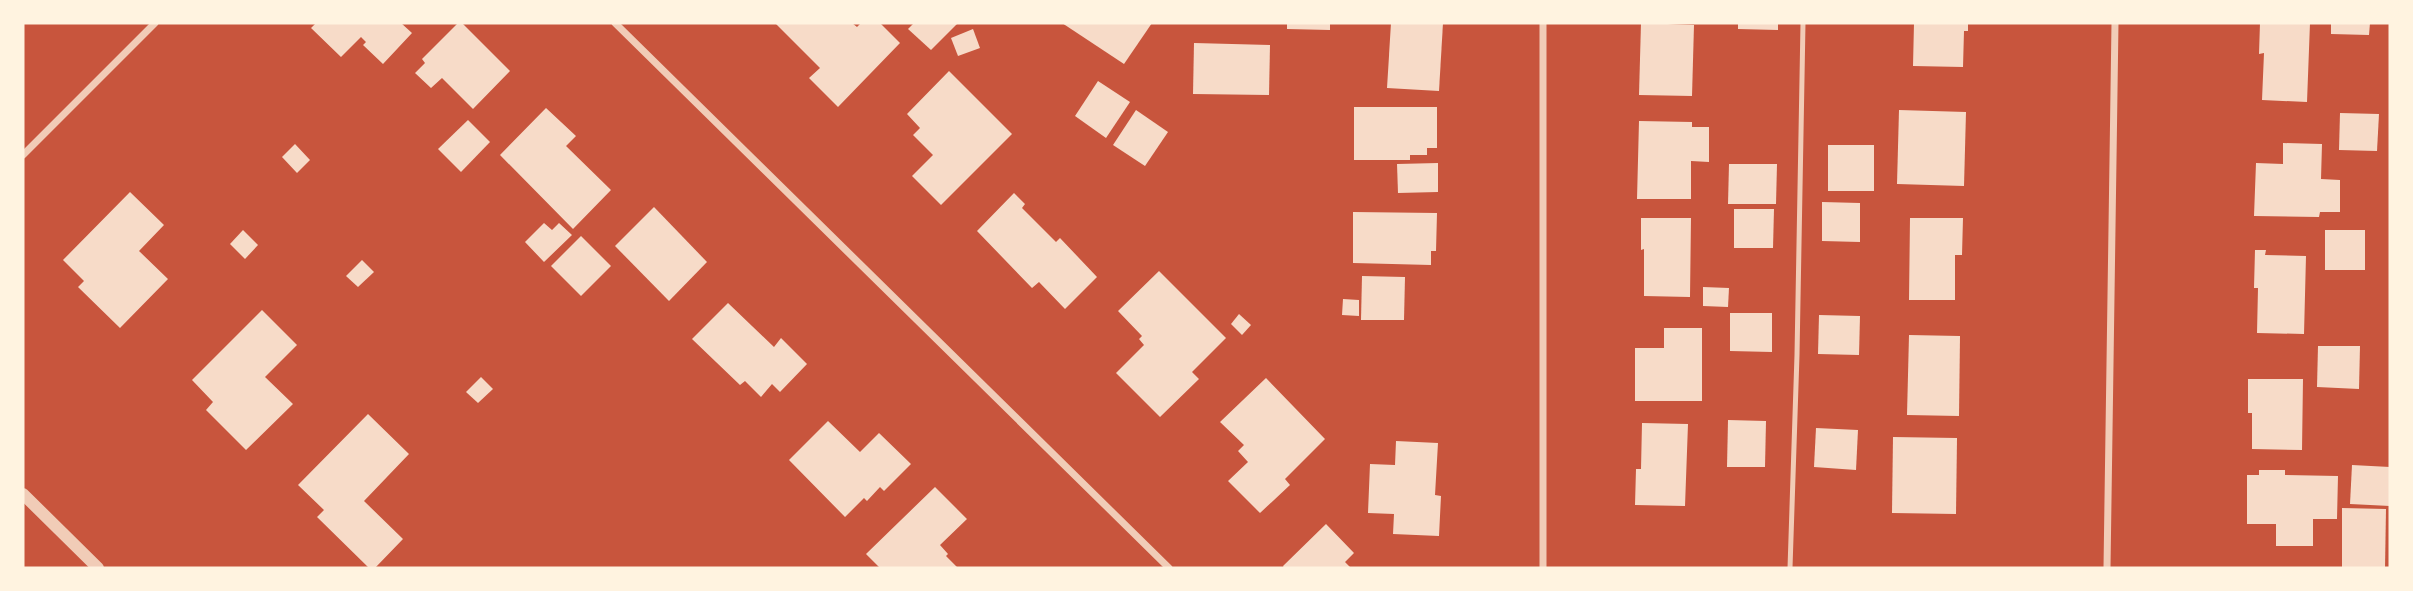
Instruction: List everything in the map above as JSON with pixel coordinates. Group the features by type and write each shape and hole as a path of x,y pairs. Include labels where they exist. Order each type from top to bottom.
{"street":[{"path":"23,155 155,23"},
{"path":"615,23 1169,568"},
{"path":"1543,23 1543,568"},
{"path":"2107,568 2115,23"},
{"path":"23,494 98,568"}],"lane":[{"path":"1790,568 1803,23"}],"building":[{"path":"316,23 401,23 412,33 383,64 363,45 366,42 361,37 341,57 311,28"},
{"path":"458,23 462,23 510,71 473,109 442,78 431,88 415,73 425,63 422,59"},
{"path":"777,23 852,23 857,27 861,23 880,23 900,43 838,107 809,78 820,68"},
{"path":"914,23 958,23 931,50 908,29"},
{"path":"1062,23 1152,23 1124,64"},
{"path":"1287,23 1330,23 1330,30 1287,29"},
{"path":"1391,23 1443,23 1439,91 1387,88"},
{"path":"1641,23 1694,25 1692,96 1639,95"},
{"path":"1738,23 1778,23 1778,30 1738,29"},
{"path":"1914,23 1968,23 1968,31 1964,31 1963,67 1913,66"},
{"path":"2260,23 2310,23 2307,102 2262,100 2264,53 2259,54"},
{"path":"2331,23 2370,23 2369,35 2331,34"},
{"path":"973,29 980,48 958,56 951,38"},
{"path":"1194,43 1270,45 1269,95 1193,94"},
{"path":"949,71 1012,134 941,205 912,176 933,155 913,135 920,128 907,114"},
{"path":"1098,81 1130,102 1106,138 1075,116"},
{"path":"1354,107 1437,107 1437,148 1427,148 1427,155 1410,155 1410,160 1354,160"},
{"path":"546,108 576,136 566,146 611,190 573,229 500,155"},
{"path":"1136,110 1168,132 1145,166 1113,145"},
{"path":"1899,110 1966,112 1964,186 1897,184"},
{"path":"2340,113 2379,114 2377,151 2339,150"},
{"path":"468,120 490,142 461,172 438,149"},
{"path":"1639,121 1692,122 1692,127 1709,127 1709,162 1691,161 1691,199 1637,199"},
{"path":"2283,143 2322,144 2321,179 2340,180 2340,212 2320,212 2319,217 2254,216 2256,163 2283,164"},
{"path":"295,144 310,160 297,173 282,157"},
{"path":"1828,145 1874,145 1874,191 1828,191"},
{"path":"1438,163 1438,192 1398,193 1397,164"},
{"path":"1729,164 1777,164 1776,204 1728,204"},
{"path":"130,192 164,225 139,251 168,279 120,328 78,287 84,281 63,260"},
{"path":"1014,193 1025,204 1022,208 1056,242 1060,238 1097,277 1065,309 1039,282 1032,288 977,231"},
{"path":"1822,202 1860,203 1860,242 1822,241"},
{"path":"654,207 707,262 669,301 615,246"},
{"path":"1734,209 1774,209 1773,248 1734,248"},
{"path":"1353,212 1437,213 1436,251 1431,251 1431,265 1353,263"},
{"path":"1641,218 1691,218 1690,297 1644,296"},
{"path":"1910,218 1963,218 1962,255 1955,255 1955,300 1909,300"},
{"path":"544,223 552,230 559,223 572,235 544,262 525,242"},
{"path":"243,230 258,245 245,259 230,244"},
{"path":"2325,230 2365,230 2365,270 2325,270"},
{"path":"581,236 611,266 581,296 551,266"},
{"path":"2255,250 2266,250 2265,255 2306,256 2304,334 2257,333"},
{"path":"362,260 374,272 358,287 346,276"},
{"path":"1159,271 1226,338 1192,372 1199,379 1160,417 1116,373 1144,345 1139,339 1142,336 1118,311"},
{"path":"1362,276 1405,277 1404,320 1361,320"},
{"path":"1703,287 1729,288 1728,307 1703,306"},
{"path":"1343,299 1359,300 1359,316 1342,315"},
{"path":"728,303 774,347 781,338 807,364 780,392 772,384 761,397 745,381 740,385 692,339"},
{"path":"262,310 297,345 265,377 293,404 246,450 206,410 213,402 192,380"},
{"path":"1730,313 1772,313 1772,352 1730,351"},
{"path":"1239,314 1251,325 1242,335 1231,324"},
{"path":"1819,315 1860,316 1859,355 1818,354"},
{"path":"1664,328 1702,328 1702,401 1635,401 1635,348 1664,348"},
{"path":"1909,335 1960,336 1959,416 1907,415"},
{"path":"2318,346 2360,346 2359,389 2317,387"},
{"path":"481,377 493,389 478,403 466,392"},
{"path":"1266,378 1325,439 1285,479 1290,485 1260,513 1228,481 1248,462 1238,451 1244,445 1220,422"},
{"path":"2248,379 2303,379 2302,450 2252,449"},
{"path":"368,414 409,454 364,501 403,539 375,568 369,568 317,517 324,510 298,485"},
{"path":"1728,420 1766,421 1765,467 1727,467"},
{"path":"828,421 860,452 879,433 911,464 884,491 880,487 867,501 864,498 845,517 789,460"},
{"path":"1642,423 1688,424 1685,506 1635,505 1636,469 1641,469"},
{"path":"1816,428 1858,430 1856,470 1814,467"},
{"path":"1893,437 1957,438 1956,514 1892,513"},
{"path":"1396,441 1438,443 1435,495 1441,496 1439,536 1393,534 1394,514 1368,513 1370,464 1395,465"},
{"path":"2352,465 2390,467 2390,506 2350,504"},
{"path":"2259,470 2285,470 2285,475 2338,476 2337,519 2313,519 2313,546 2276,546 2276,524 2247,524 2247,475 2259,475"},
{"path":"935,487 967,519 940,545 958,568 880,568 866,554"},
{"path":"2342,508 2386,509 2385,568 2342,568"},
{"path":"1326,524 1354,553 1345,562 1351,568 1284,568 1283,566"}]}
